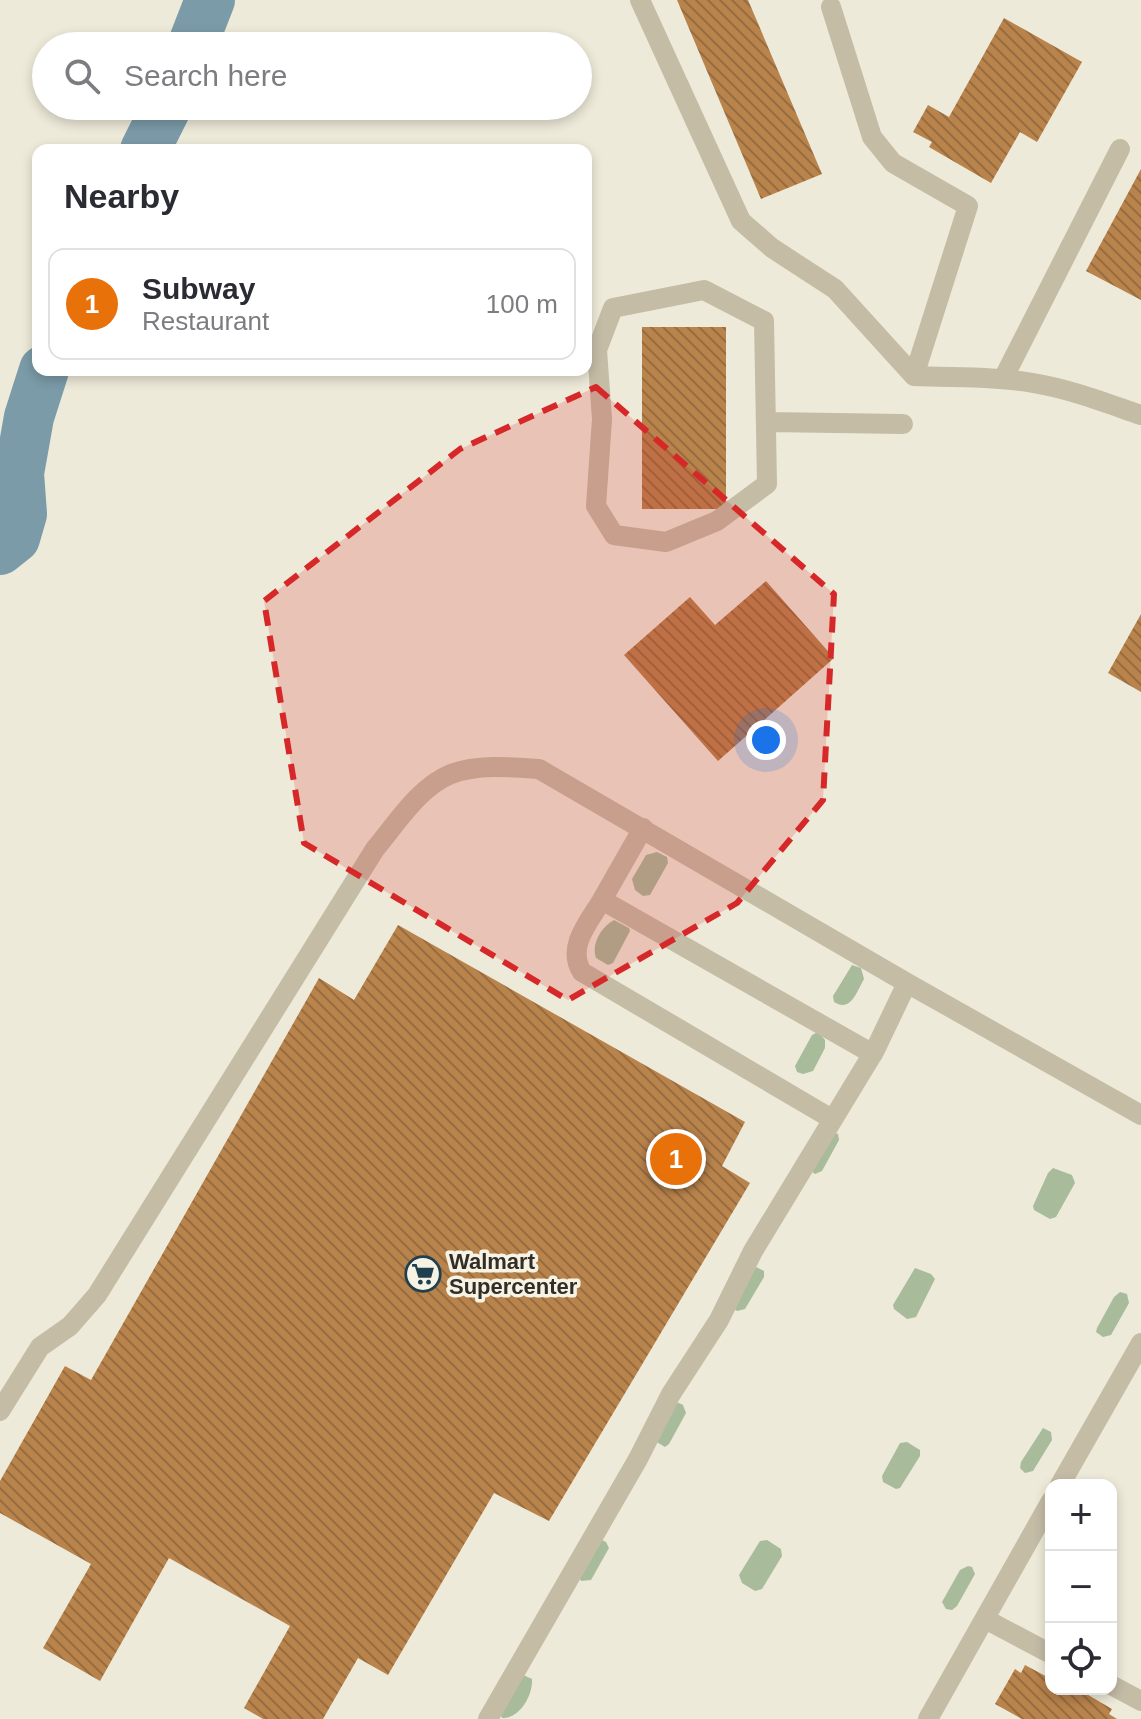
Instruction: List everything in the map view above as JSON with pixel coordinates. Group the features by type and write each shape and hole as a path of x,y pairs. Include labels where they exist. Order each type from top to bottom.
{"street":[{"path":"640,0 741,221 772,248 835,289 914,376 1034,383 1141,415"},
{"path":"831,7 872,137 893,163 968,206 914,376"},
{"path":"1003,379 1120,149"},
{"path":"704,290 764,321 767,422 767,484 742,503 717,521 666,542 614,535 596,506 602,419 597,350 613,308 704,290"},
{"path":"767,422 903,424"},
{"path":"0,1411 40,1347 70,1326 97,1295 375,849 422,794 452,774 499,766 539,769 1141,1115"},
{"path":"643,828 575,946 576,962 582,972 832,1119"},
{"path":"602,900 873,1054"},
{"path":"488,1719 638,1459 671,1394 719,1320 753,1251 873,1054 907,983"},
{"path":"1063,1479 1141,1343"},
{"path":"928,1719 1045,1512"},
{"path":"985,1619 1045,1651"},
{"path":"1117,1688 1141,1701"}],"highlighted area":[{"path":"596,387 834,594 823,800 737,903 568,1000 304,843 264,601 460,449"}],"green space":[{"path":"657,852 667,857 668,863 650,895 643,896 635,890 632,879 646,855"},
{"path":"614,920 630,931 613,963 608,965 596,958 595,947 601,931"},
{"path":"852,965 861,968 864,979 853,999 840,1005 834,1002 833,996"},
{"path":"818,1032 825,1040 825,1048 813,1071 797,1072 795,1066 812,1035"},
{"path":"831,1132 838,1134 839,1140 822,1171 815,1174 811,1171"},
{"path":"1053,1168 1072,1175 1075,1183 1056,1217 1050,1219 1034,1210 1033,1206"},
{"path":"756,1267 764,1271 764,1277 745,1309 737,1311 734,1309"},
{"path":"915,1268 931,1274 935,1279 916,1317 907,1319 893,1305"},
{"path":"1120,1292 1127,1294 1129,1303 1111,1335 1103,1337 1096,1332 1097,1328"},
{"path":"679,1403 686,1413 665,1447 655,1441 675,1404"},
{"path":"1043,1428 1051,1432 1052,1440 1033,1471 1025,1473 1020,1468 1021,1462"},
{"path":"907,1442 920,1450 920,1456 900,1488 896,1489 883,1482 882,1476 900,1443"},
{"path":"602,1540 609,1548 591,1580 581,1581 579,1577"},
{"path":"767,1540 781,1549 782,1556 762,1589 755,1591 742,1583 739,1575 760,1541"},
{"path":"968,1566 975,1574 957,1606 952,1610 946,1609 942,1602 960,1570"},
{"path":"523,1675 532,1679 528,1699 514,1715 502,1718 500,1712"}],"building":[{"path":"677,0 748,0 822,174 761,199"},
{"path":"1004,18 1082,62 1037,142 1020,132 991,183 929,147 932,142 913,132 928,105 949,117"},
{"path":"1141,169 1141,300 1086,271"},
{"path":"642,327 726,327 726,509 642,509"},
{"path":"766,581 834,658 718,761 624,655 690,597 715,625"},
{"path":"1141,614 1141,692 1108,673"},
{"name":"Walmart Supercenter","path":"398,925 745,1122 722,1166 750,1183 549,1521 494,1493 388,1675 358,1658 323,1719 263,1719 244,1708 290,1626 169,1558 100,1681 43,1648 91,1564 0,1513 0,1481 65,1366 91,1380 319,978 354,1000"},
{"path":"1025,1665 1045,1676 1045,1695 1088,1695 1112,1709 1109,1714 1117,1719 1022,1719 995,1704 1015,1669 1021,1673"}],"waterway":[{"path":"197,32 210,0"},
{"path":"148,144 160,120"},
{"path":"0,550 15,538 22,514 19,473 29,417 42,376"}],"place":[{"name":"Subway","path":"676,1159"},
{"name":"Walmart Supercenter","path":"423,1274"}]}
